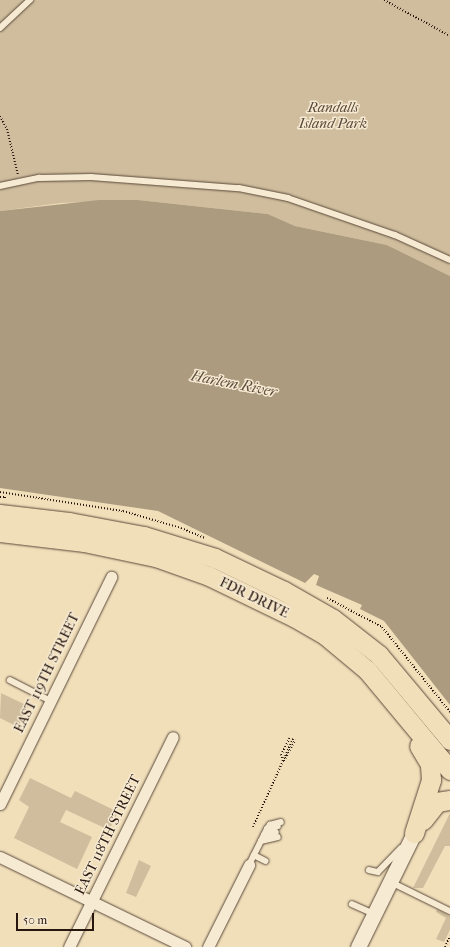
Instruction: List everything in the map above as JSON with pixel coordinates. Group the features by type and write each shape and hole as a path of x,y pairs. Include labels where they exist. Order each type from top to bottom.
{"highway":[{"name":"FDR DRIVE","path":"2,508 151,538 215,558 284,591 334,619 379,655 450,740"},
{"name":"FDR DRIVE","path":"0,532 84,542 176,563 241,591 325,635 354,657 381,684 450,770"},
{"path":"325,635 378,696 430,764 431,780 414,834"},
{"path":"414,834 437,802 450,800"}],"street":[{"name":"EAST 119TH STREET","path":"0,804 111,577"},
{"name":"EAST 118TH STREET","path":"69,947 173,737"},
{"path":"358,947 414,834"},
{"path":"0,857 185,947"},
{"path":"208,947 251,860"}],"lane":[{"path":"0,28 30,0"},
{"path":"0,186 39,178 114,178 239,188 288,198 394,235 449,259"},
{"path":"10,680 51,701"},
{"path":"266,861 251,860 270,825 278,829"},
{"path":"266,832 278,829"},
{"path":"261,841 278,829"},
{"path":"369,870 378,872 414,834"},
{"path":"390,882 450,912"},
{"path":"352,904 374,914"}],"path":[{"path":"384,0 450,36"},
{"path":"0,116 7,129 20,182"},
{"path":"0,497 5,497 2,508"},
{"path":"283,762 281,755 290,737"},
{"path":"253,827 294,739"},
{"path":"445,947 450,936"}],"green space":[{"name":"Randalls Island Park","path":"0,0 450,0 450,276 387,245 295,226 268,214 138,200 61,203 0,211"},
{"path":"1,693 28,706 18,727 0,718"},
{"path":"30,778 71,798 75,791 118,812 109,830 66,810 60,822 92,837 77,869 14,838 29,807 19,800"},
{"path":"450,813 450,846 445,846 423,888 413,888"},
{"path":"139,860 151,866 136,897 126,893"},
{"path":"437,909 450,916 450,930 444,942 436,939 446,918 436,912"}],"water":[{"name":"Harlem River","path":"99,200 138,200 268,214 295,226 387,245 450,276 450,705 384,621 360,609 362,605 316,585 319,576 314,574 305,583 158,511 0,488 0,211"}]}
